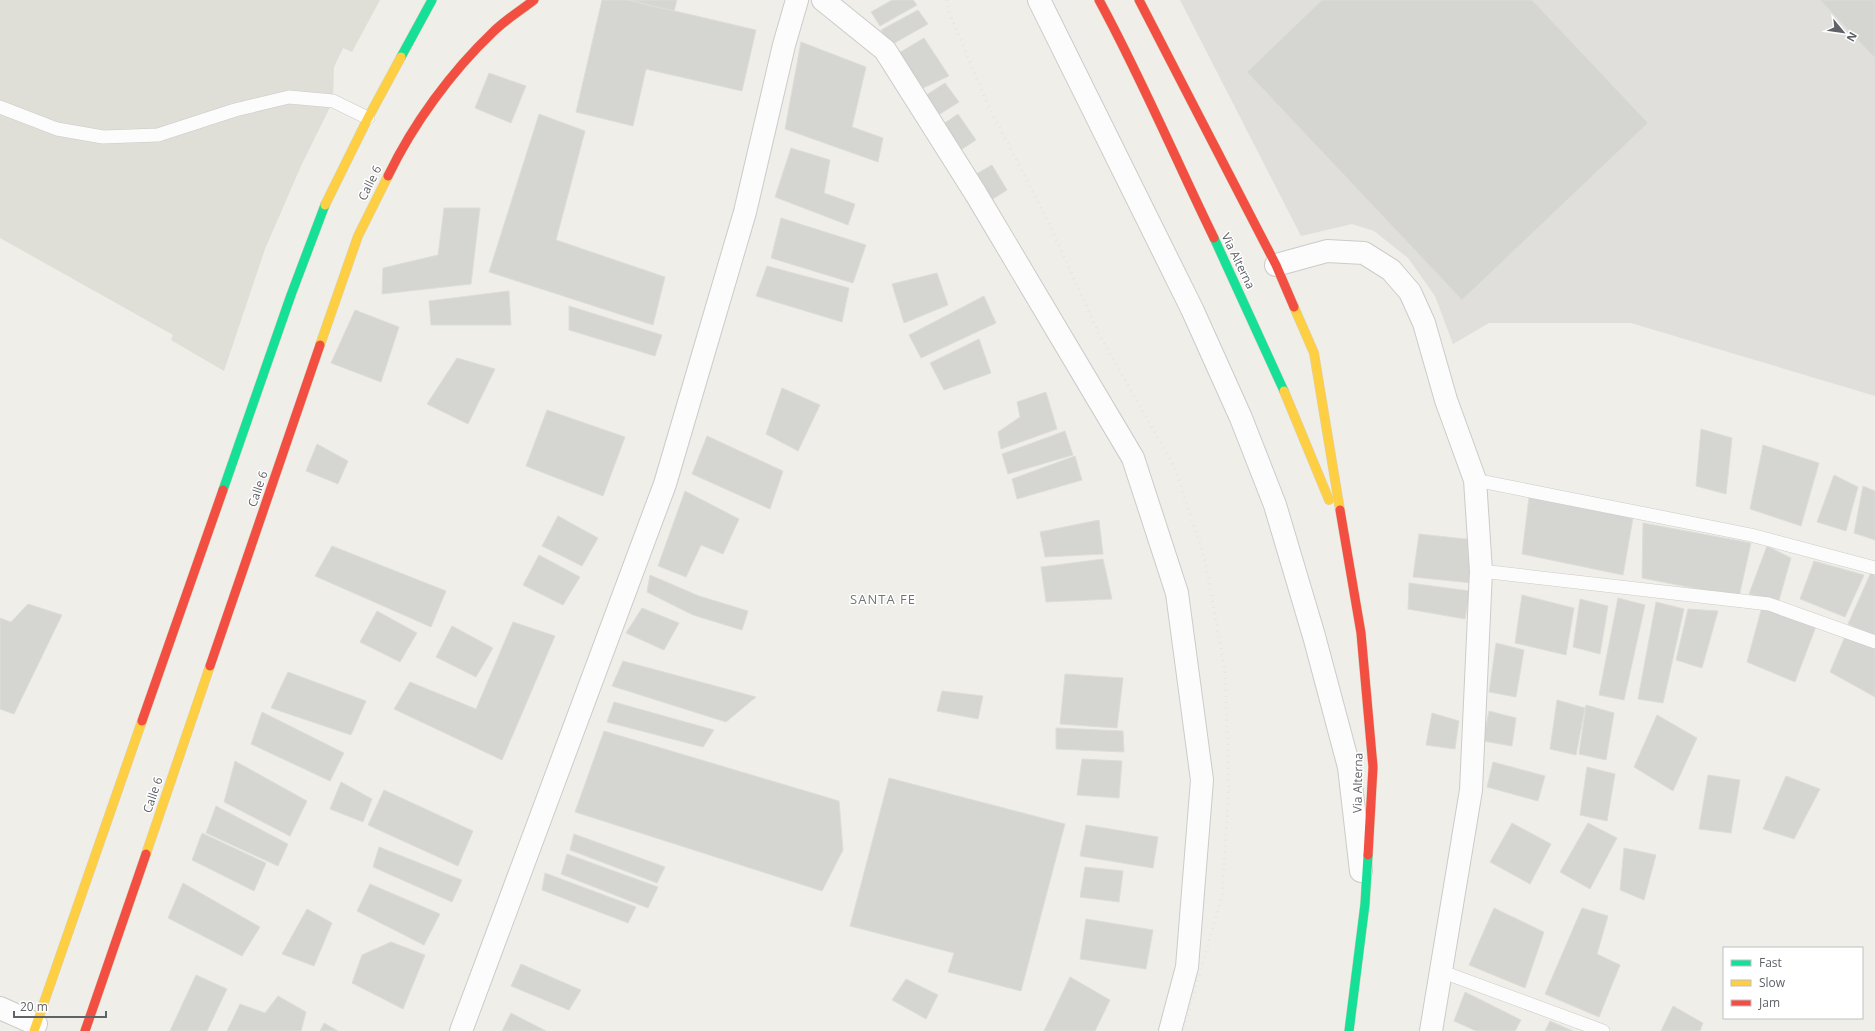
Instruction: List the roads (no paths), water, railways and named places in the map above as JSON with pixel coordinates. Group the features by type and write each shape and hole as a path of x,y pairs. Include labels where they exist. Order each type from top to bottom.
{"main road":[{"path":"35,1028 294,288 326,203 368,118 432,0"},
{"name":"Calle 6","path":"85,1031 358,236 396,159 438,92 493,32 534,0"},
{"name":"Via Alterna","path":"1099,0 1130,57 1170,147 1277,373 1344,536"},
{"name":"Via Alterna","path":"1139,0 1276,265 1314,353 1361,633 1373,767 1365,904 1349,1031"}],"street":[{"path":"461,1031 665,484 745,212 784,45 797,0"},
{"path":"823,0 885,50 976,194 1133,458 1177,593 1202,780 1187,967 1170,1031"},
{"path":"1039,0 1192,309 1241,418 1275,504 1314,636 1349,767 1365,904"},
{"path":"1276,265 1327,251 1364,253 1391,270 1410,292 1424,323 1446,400 1475,480 1481,571 1471,790 1431,1031"},
{"path":"0,1008 35,1028"}],"lane":[{"path":"0,107 56,129 103,137 158,135 235,110 289,97 333,101 368,118"},
{"path":"1475,480 1751,535 1875,568"},
{"path":"1481,571 1769,604 1875,642"},
{"path":"1440,971 1603,1031"}],"railway":[{"path":"947,0 949,12 988,105 1051,228 1099,334 1175,468 1205,560 1225,672 1229,787 1222,896 1183,1031"}],"district":[{"name":"SANTA FE","path":"883,599"}]}
